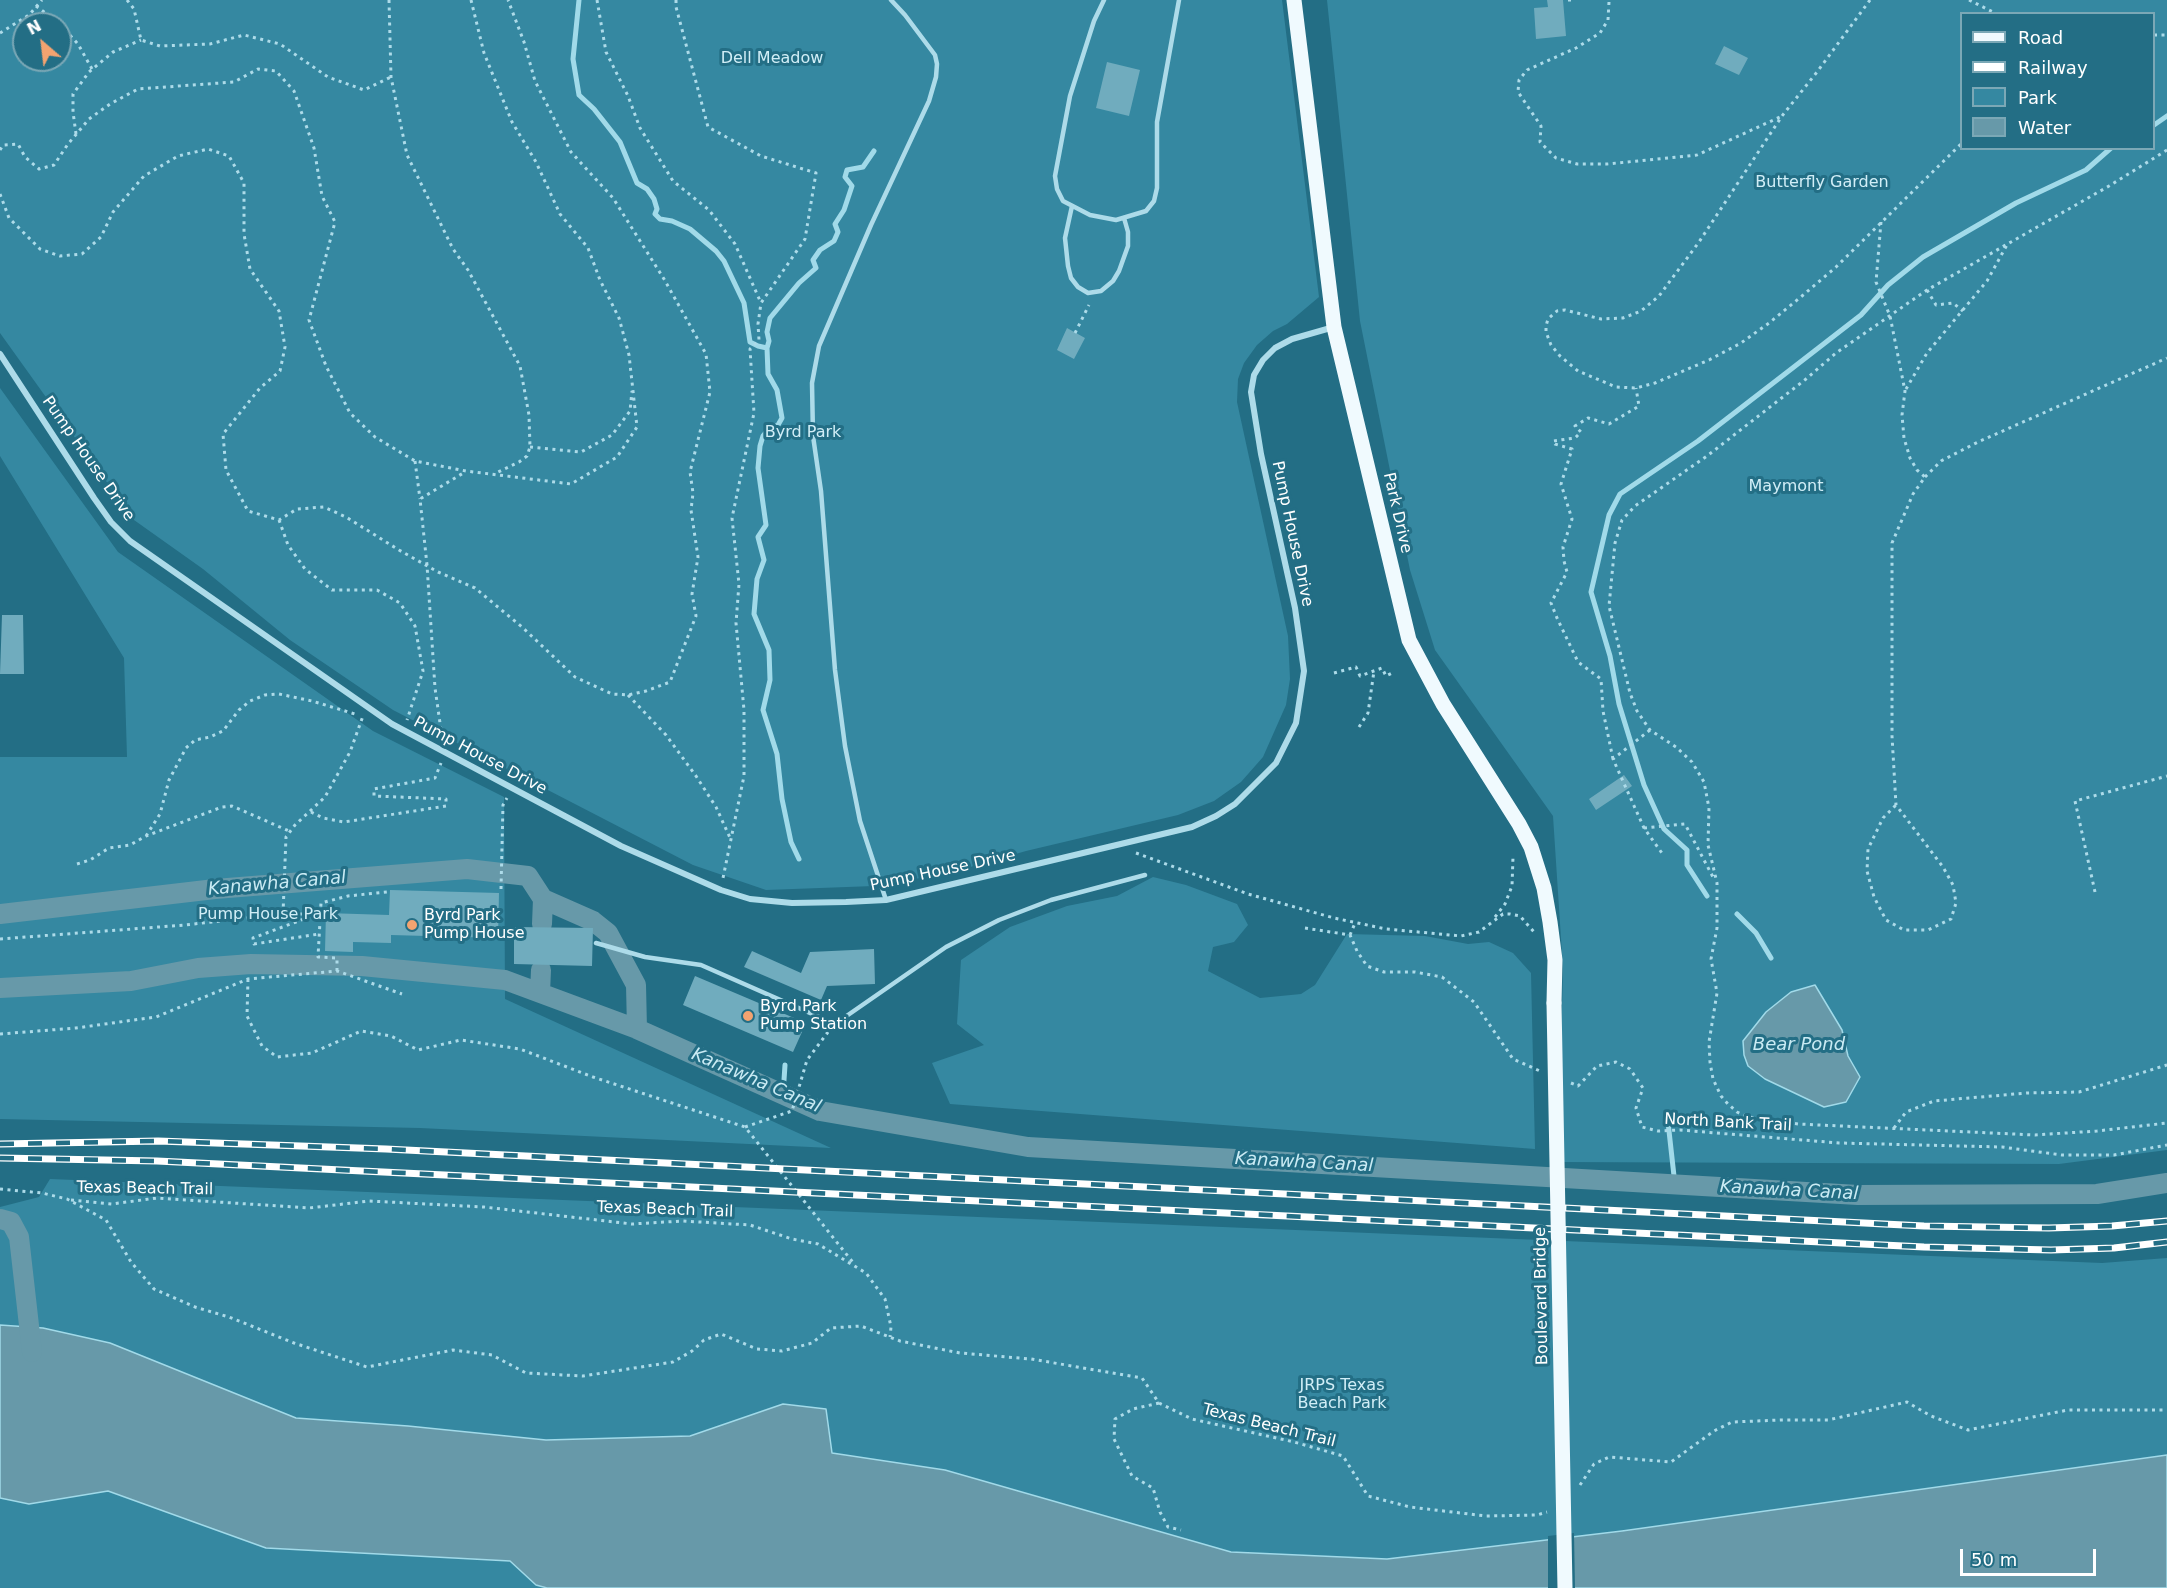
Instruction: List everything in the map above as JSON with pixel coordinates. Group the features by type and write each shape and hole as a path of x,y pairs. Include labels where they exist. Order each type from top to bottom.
{"main road":[{"name":"Park Drive","path":"1294,0 1334,327 1409,640 1443,704 1530,847 1544,888 1555,960 1554,1003"},
{"name":"Boulevard Bridge","path":"1554,1003 1565,1588"}],"street":[{"name":"Pump House Drive","path":"0,354 94,498 111,522 130,541 366,705 405,731 621,846 721,890 750,898 792,903 886,900 1192,827 1235,804 1276,763 1296,723 1304,671 1251,392 1254,375 1263,360 1275,348 1292,339 1334,327"}],"lane":[{"path":"886,900 860,821 845,746 835,670 821,491 813,436 812,383 819,346 871,225 929,101 936,77 935,55 891,0"},
{"path":"1104,0 1094,21 1070,96 1055,176 1057,189 1063,201 1090,215 1116,220 1146,211 1154,201 1157,188 1157,122 1179,0"},
{"path":"1072,206 1065,238 1068,266 1078,288 1088,293 1101,291 1113,281 1125,259 1128,232 1124,218"},
{"path":"596,943 645,957 701,965 835,1024 946,947 999,920 1052,900 1145,875"}],"path":[{"path":"0,33 29,15 42,0"},
{"path":"127,0 134,9 141,40"},
{"path":"389,0 391,77 407,155 453,249 468,270 520,366 529,415 530,447 527,456 495,474"},
{"path":"0,150 3,144 18,144 25,157 39,169 54,165 89,119 138,88 234,82 258,69 276,71 294,91 314,147 322,196 335,222 309,320 326,366 350,413 375,437 415,461 466,471 571,484 617,457 637,427 629,355 618,318 588,248 560,214 536,162 512,122 484,53 471,0"},
{"path":"0,194 9,218 40,249 60,256 82,254 101,237 113,212 144,176 178,156 208,149 229,156 244,183 244,234 250,269 279,311 285,347 280,371 260,388 223,434 226,470 248,511 279,520 297,509 324,507 345,517 427,565 475,588 522,627 575,677 612,694 628,695 670,682 696,616 692,594 698,557 690,472 710,392 706,354 664,279 612,198 571,152 535,81 524,42 508,0"},
{"path":"597,0 606,52 640,128 673,181 709,210 735,244 761,303"},
{"path":"676,0 708,127 761,156 816,172 804,239 761,303 758,324 759,340 750,349 754,413 732,518 739,584 736,623 744,710 744,776 721,890"},
{"path":"1870,0 1782,116 1699,242 1664,290 1649,306 1630,316 1601,319 1562,310 1552,314 1548,319 1546,332 1551,345 1578,372 1616,387 1636,388 1678,374 1741,343 1769,323 1836,267 1960,145"},
{"path":"1969,0 1992,12"},
{"path":"1609,2 1608,20 1600,33 1576,48 1527,70 1519,80 1518,92 1541,126 1540,142 1556,158 1577,164 1607,164 1697,155 1782,116"},
{"path":"36,6 44,12"},
{"path":"76,134 73,94 92,69 113,52 141,40 160,46 184,46 210,44 244,35 280,44 328,77 364,90 391,77"},
{"path":"72,37 92,69"},
{"path":"2167,150 2109,186 1927,290 1836,353 1707,456 1635,506 1622,520 1615,543 1610,606 1630,693 1637,711 1650,730 1676,747 1692,762 1704,782 1709,808 1708,845 1717,883 1717,928 1711,959 1717,993 1709,1042 1713,1079 1721,1096 1737,1112 1761,1120 1798,1124 2035,1136 2167,1123"},
{"path":"1881,222 1876,282 1890,316 1905,391 1902,415 1910,458 1917,470 1925,477"},
{"path":"1905,391 1927,353 1987,281 2008,242"},
{"path":"1927,290 1936,305 1953,303 1964,311"},
{"path":"1076,333 1094,292"},
{"path":"1896,805 1883,818 1868,849 1867,871 1874,897 1886,920 1904,930 1928,930 1951,919 1956,903 1953,885 1943,867 1896,805 1892,736 1892,543 1913,494 1925,477 1941,461 1978,442 2167,358"},
{"path":"530,447 581,452 612,435 630,411 633,382"},
{"path":"1636,388 1639,406 1609,424 1588,418 1575,426 1581,432 1575,438 1553,441 1555,444 1572,449 1561,484 1572,519 1563,547 1567,572 1551,603 1578,662 1601,679 1603,711 1613,759 1644,828 1665,856"},
{"path":"311,812 323,818 344,822 446,806 446,799 374,796 374,789 435,778 445,753 435,688 427,565 415,461"},
{"path":"420,499 466,471"},
{"path":"279,520 288,545 305,569 332,590 377,590 400,603 415,626 423,670 408,714 405,731"},
{"path":"1334,672 1356,667 1360,676 1382,668 1386,676 1392,674"},
{"path":"1359,728 1368,713 1374,671"},
{"path":"146,836 160,814 169,780 186,748 195,740 223,731 239,710 250,701 265,695 279,694 312,700 362,716"},
{"path":"628,695 666,735 696,776 716,807 732,842"},
{"path":"283,914 286,837 289,831 325,797 350,752 366,705"},
{"path":"1613,759 1641,740 1650,730"},
{"path":"2095,892 2075,801 2167,776"},
{"path":"501,888 503,805"},
{"path":"77,864 90,860 109,848 130,845 146,836 222,807 232,806 289,831"},
{"path":"1644,828 1685,824 1717,883"},
{"path":"1114,846 1248,894 1355,922 1386,928 1461,936 1479,932 1503,914 1520,916 1534,932"},
{"path":"1492,921 1505,904 1512,886 1513,857"},
{"path":"337,971 338,958 318,957 321,903 387,892"},
{"path":"305,912 304,919 253,938 254,944 319,934"},
{"path":"0,939 185,925 305,912 319,914"},
{"path":"1355,922 1350,935 1367,966 1384,972 1415,972 1442,976 1474,1002 1513,1059 1540,1071"},
{"path":"1305,928 1350,935"},
{"path":"0,1034 76,1028 156,1017 249,979 337,971 402,993"},
{"path":"249,979 247,1016 262,1046 277,1057 312,1053 361,1031 391,1036 418,1050 461,1040 520,1049 593,1077 745,1127 856,1268"},
{"path":"745,1127 792,1111 807,1060 835,1024"},
{"name":"North Bank Trail","path":"1568,1082 1578,1086 1597,1066 1616,1062 1630,1069 1642,1088 1636,1108 1642,1127 1658,1131 1680,1130 1839,1143 2002,1147 2062,1155 2114,1155 2167,1146"},
{"path":"1894,1128 1906,1112 1934,1101 2027,1093 2079,1092 2167,1065"},
{"path":"0,1189 42,1193 67,1199"},
{"name":"Texas Beach Trail","path":"67,1199 112,1204 158,1198 309,1208 369,1201 484,1207 632,1224 683,1221 750,1225 792,1239 818,1244 866,1273 885,1299 891,1327 890,1337"},
{"name":"Texas Beach Trail","path":"67,1199 106,1220 131,1262 154,1289 195,1307 229,1317 294,1343 366,1367 453,1350 492,1355 526,1373 583,1376 673,1362 692,1351 704,1340 721,1334 757,1349 782,1351 812,1343 831,1328 861,1326 890,1337 960,1353 1031,1359 1142,1378 1158,1403 1192,1419 1294,1442 1343,1456 1368,1496 1410,1507 1486,1516 1538,1515 1557,1509"},
{"path":"1577,1489 1594,1464 1609,1456 1671,1462 1714,1431 1732,1422 1828,1420 1907,1402 1931,1416 1968,1430 2068,1410 2167,1410"},
{"path":"1158,1403 1133,1409 1115,1419 1114,1439 1132,1476 1154,1488 1160,1512 1168,1527 1181,1530"}],"green space":[{"name":"Byrd Park","path":"0,0 1282,0 1319,297 1257,345 1244,363 1238,379 1237,402 1288,636 1290,679 1286,705 1263,757 1241,782 1214,801 1178,815 1026,851 949,873 874,886 766,890 693,865 393,710 290,640 203,569 134,520 0,333"},
{"name":"Maymont","path":"1327,0 2167,0 2167,1150 2059,1164 1558,1162 1563,969 1553,816 1435,650 1410,570 1360,321"},
{"name":"Pump House Park","path":"0,388 118,552 373,731 504,797 505,999 831,1148 420,1128 0,1119 0,757 127,757 124,658 0,456"},
{"path":"1153,877 1186,885 1237,904 1248,925 1234,942 1213,947 1208,971 1260,998 1301,994 1315,985 1347,934 1425,936 1468,944 1489,942 1513,953 1531,973 1535,1149 950,1104 932,1063 984,1045 957,1024 961,960 1010,927 1067,906 1117,896"},
{"name":"JRPS Texas Beach Park","path":"50,1179 2102,1263 2167,1258 2167,1455 1622,1531 1387,1559 1231,1552 945,1470 831,1453 826,1409 783,1404 690,1436 545,1440 408,1426 286,1417 0,1335 0,1207 39,1197"},
{"path":"108,1491 266,1548 510,1561 536,1585 547,1588 0,1588 0,1498 29,1504"}],"water":[{"name":"Bear Pond","path":"1815,985 1842,1030 1848,1056 1860,1077 1846,1102 1824,1107 1765,1079 1748,1066 1744,1055 1743,1041 1766,1012 1791,992"},
{"path":"0,1325 43,1328 110,1343 296,1418 408,1426 546,1440 690,1436 783,1404 826,1409 832,1453 945,1470 1231,1552 1387,1559 1622,1531 2167,1455 2167,1588 547,1588 536,1585 510,1561 266,1548 108,1491 29,1504 0,1498"}],"pier":[{"path":"1574,1533 1575,1588 1548,1588 1548,1536"}],"building":[{"path":"1547,0 1563,0 1566,36 1536,39 1534,8 1548,7"},
{"path":"1724,46 1748,58 1739,75 1715,64"},
{"path":"1107,62 1140,70 1129,116 1096,108"},
{"path":"1067,328 1085,338 1074,359 1057,350"},
{"path":"2,615 23,615 24,674 0,674"},
{"path":"1624,775 1632,786 1596,810 1589,799"},
{"name":"Byrd Park Pump House","path":"390,890 499,893 498,938 391,935 391,943 353,942 353,952 325,951 326,913 389,915"},
{"path":"514,927 593,928 592,966 514,964"},
{"path":"874,949 875,984 827,986 821,1000 744,967 752,951 801,973 810,952"},
{"name":"Byrd Park Pump Station","path":"695,976 806,1023 793,1052 683,1005"}],"waterway":[{"path":"579,0 573,59 579,95 594,109 620,142 637,183 647,189 654,199 657,209 655,214 660,219 672,221 690,229 724,261 744,303 750,342 767,348 768,374 777,390 782,418 778,425 769,429 763,436 760,446 758,468 766,525 758,537 764,560 757,579 754,614 769,650 770,680 763,710 777,754 782,799 791,842 799,859"},
{"path":"2155,124 2167,116"},
{"path":"1707,896 1687,865 1687,850 1664,829 1644,785 1619,704 1610,656 1591,592 1609,515 1620,494 1698,441 1861,315 1888,285 1923,257 2016,203 2086,170 2109,150"},
{"path":"767,348 770,318 799,283 816,268 813,260 820,250 834,241 838,232 835,224 844,210 852,186 845,177 847,170 863,167 874,151"},
{"name":"Kanawha Canal","path":"0,914 215,889 467,869 528,876 543,899 593,921 608,933 636,985 637,1029 820,1111 1028,1147 1858,1195 2097,1194 2167,1183"},
{"name":"Kanawha Canal","path":"542,924 543,899"},
{"path":"1737,914 1756,933 1771,958"},
{"path":"0,988 131,981 198,968 251,964 362,966 505,980 637,1029"},
{"name":"Kanawha Canal","path":"540,993 541,970"},
{"path":"783,1095 785,1065"},
{"path":"1667,1113 1675,1185"},
{"path":"0,1219 11,1222 19,1237 32,1352"}],"railway":[{"path":"0,1144 158,1141 386,1149 1924,1226 2049,1228 2167,1221"},
{"path":"0,1158 157,1161 1924,1247 2051,1250 2114,1248 2167,1242"}],"place":[{"name":"Byrd Park Pump House","path":"412,925"},
{"name":"Byrd Park Pump Station","path":"748,1016"}],"park label":[{"name":"Dell Meadow","path":"772,59"},
{"name":"Butterfly Garden","path":"1822,183"}]}
